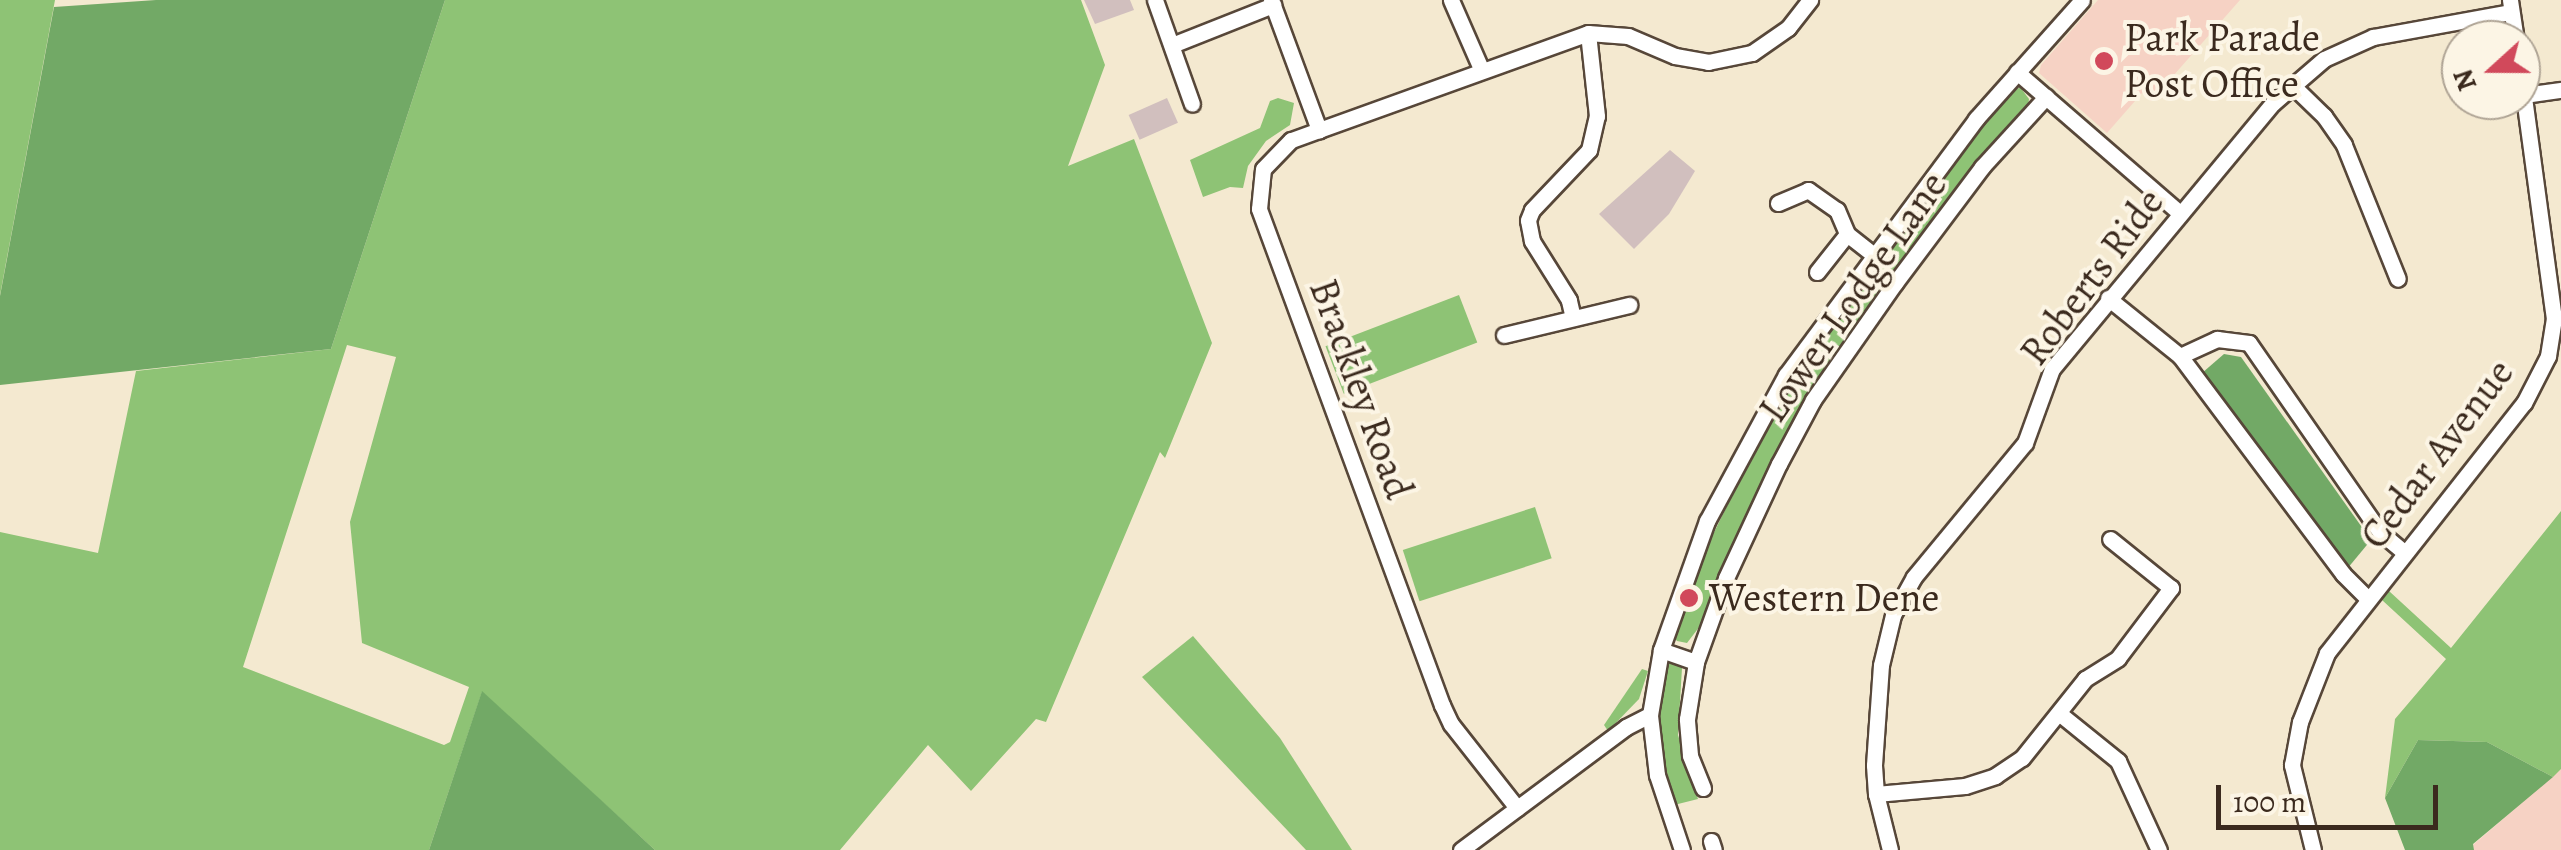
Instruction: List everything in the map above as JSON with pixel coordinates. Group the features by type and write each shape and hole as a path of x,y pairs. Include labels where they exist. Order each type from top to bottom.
{"street":[{"path":"1155,0 1192,104"},
{"path":"1451,0 1482,71"},
{"path":"1573,318 1569,300 1532,241 1528,220 1532,210 1590,150 1596,116 1588,34 1628,36 1675,56 1708,62 1752,53 1788,28 1810,0"},
{"path":"1682,850 1657,775 1650,715 1661,650 1706,520 1786,375 1873,254 1976,118 2082,0"},
{"path":"1172,45 1272,2 1319,130"},
{"name":"Roberts Ride","path":"1890,850 1876,794 1881,666 1893,615 1914,577 2025,443 2052,369 2108,298 2292,85 2324,59 2373,36 2511,6"},
{"name":"Brackley Road","path":"1517,808 1450,724 1259,210 1263,169 1291,140 1588,34"},
{"path":"2018,72 2180,213"},
{"path":"2292,85 2324,116 2344,146 2398,279"},
{"name":"Lower Lodge Lane","path":"1703,788 1690,755 1687,719 1696,662 1726,578 1813,400 1982,167 2046,97"},
{"name":"Cedar Avenue","path":"2312,850 2292,765 2300,722 2326,653 2538,382 2554,319 2555,272 2528,120"},
{"path":"1778,203 1808,190 1838,210 1848,234 1873,254"},
{"path":"1817,272 1848,234"},
{"path":"2108,298 2180,356 2343,574 2367,598"},
{"path":"1504,336 1629,305"},
{"path":"2180,356 2217,339 2249,344 2380,532 2404,552"},
{"path":"1876,794 1966,786 1995,776 2022,758 2085,679 2118,658 2176,591 2110,539"},
{"path":"1661,650 1696,662"},
{"path":"2060,714 2118,761 2158,850"},
{"path":"1466,848 1626,727 1650,715"}],"shaded area":[{"path":"1084,0 1130,0 1134,10 1095,24"},
{"path":"2098,0 2240,0 2151,101 2142,93 2107,133 2039,73 2041,65"},
{"path":"1167,98 1178,123 1140,140 1129,115"},
{"path":"1670,150 1695,171 1669,214 1634,249 1599,214"},
{"path":"2561,769 2561,850 2474,850 2473,845"}],"green space":[{"path":"0,0 55,0 0,295"},
{"path":"156,0 445,0 331,349 0,385 0,296 54,7"},
{"path":"445,0 1081,0 1105,65 1068,166 1134,139 1212,343 1165,458 1160,452 1046,722 1036,719 971,791 928,745 840,850 655,850 482,692 429,850 0,850 0,532 98,553 136,371 331,349","holes":["347,345 396,357 350,522 362,643 469,687 450,742 444,745 243,667"]},
{"path":"2020,87 2029,99 2028,107 1801,408 1737,533 1700,626 1687,643 1677,641 1673,636 1695,571 1786,386 1946,170 2003,100"},
{"path":"1278,98 1294,103 1290,125 1266,141 1248,166 1243,188 1230,187 1203,197 1190,160 1260,128 1270,101"},
{"path":"1459,295 1477,343 1344,394 1325,346"},
{"path":"2224,354 2241,357 2371,540 2347,569 2202,373"},
{"path":"1535,507 1552,558 1419,601 1403,550"},
{"path":"2561,511 2561,769 2553,777 2487,742 2418,740 2385,798 2395,719 2446,659 2382,600 2389,591 2451,648"},
{"path":"1193,636 1280,738 1352,850 1306,850 1142,677"},
{"path":"1671,662 1682,668 1678,735 1698,799 1674,805 1659,736 1662,672"},
{"path":"1642,669 1648,671 1639,699 1608,731 1604,725"},
{"path":"482,691 601,800 655,850 429,850"},
{"path":"2418,740 2487,742 2553,777 2473,844 2474,850 2405,850 2385,798"}],"place":[{"name":"Park Parade Post Office","path":"2104,61"},
{"name":"Western Dene","path":"1689,598"}]}
